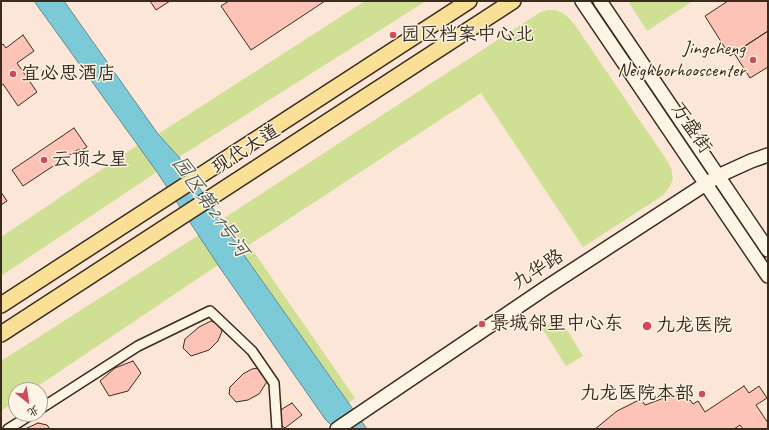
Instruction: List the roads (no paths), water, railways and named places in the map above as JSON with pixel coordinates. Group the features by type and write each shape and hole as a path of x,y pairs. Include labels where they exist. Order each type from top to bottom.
{"main road":[{"name":"现代大道","path":"1,305 469,1"},
{"name":"现代大道","path":"1,334 513,1"},
{"name":"万盛街","path":"582,1 768,276"},
{"name":"万盛街","path":"600,1 768,250"},
{"name":"九华路","path":"337,429 547,286 718,176 751,160 768,155"}],"street":[{"path":"48,404 138,346 210,311 252,351 274,383 277,429"},
{"path":"8,429 19,422"}],"water":[{"name":"园区第21号河","path":"34,1 64,1 158,134 179,157 241,251 367,429 335,429 325,419 218,265 157,172"}],"place":[{"name":"园区档案中心北","path":"393,35"},
{"name":"Jingcheng Neighborhooscenter","path":"753,60"},
{"name":"宜必思酒店","path":"13,74"},
{"name":"云顶之星","path":"44,160"},
{"name":"景城邻里中心东","path":"482,324"},
{"name":"九龙医院","path":"647,326"},
{"name":"九龙医院本部","path":"702,394"}]}
